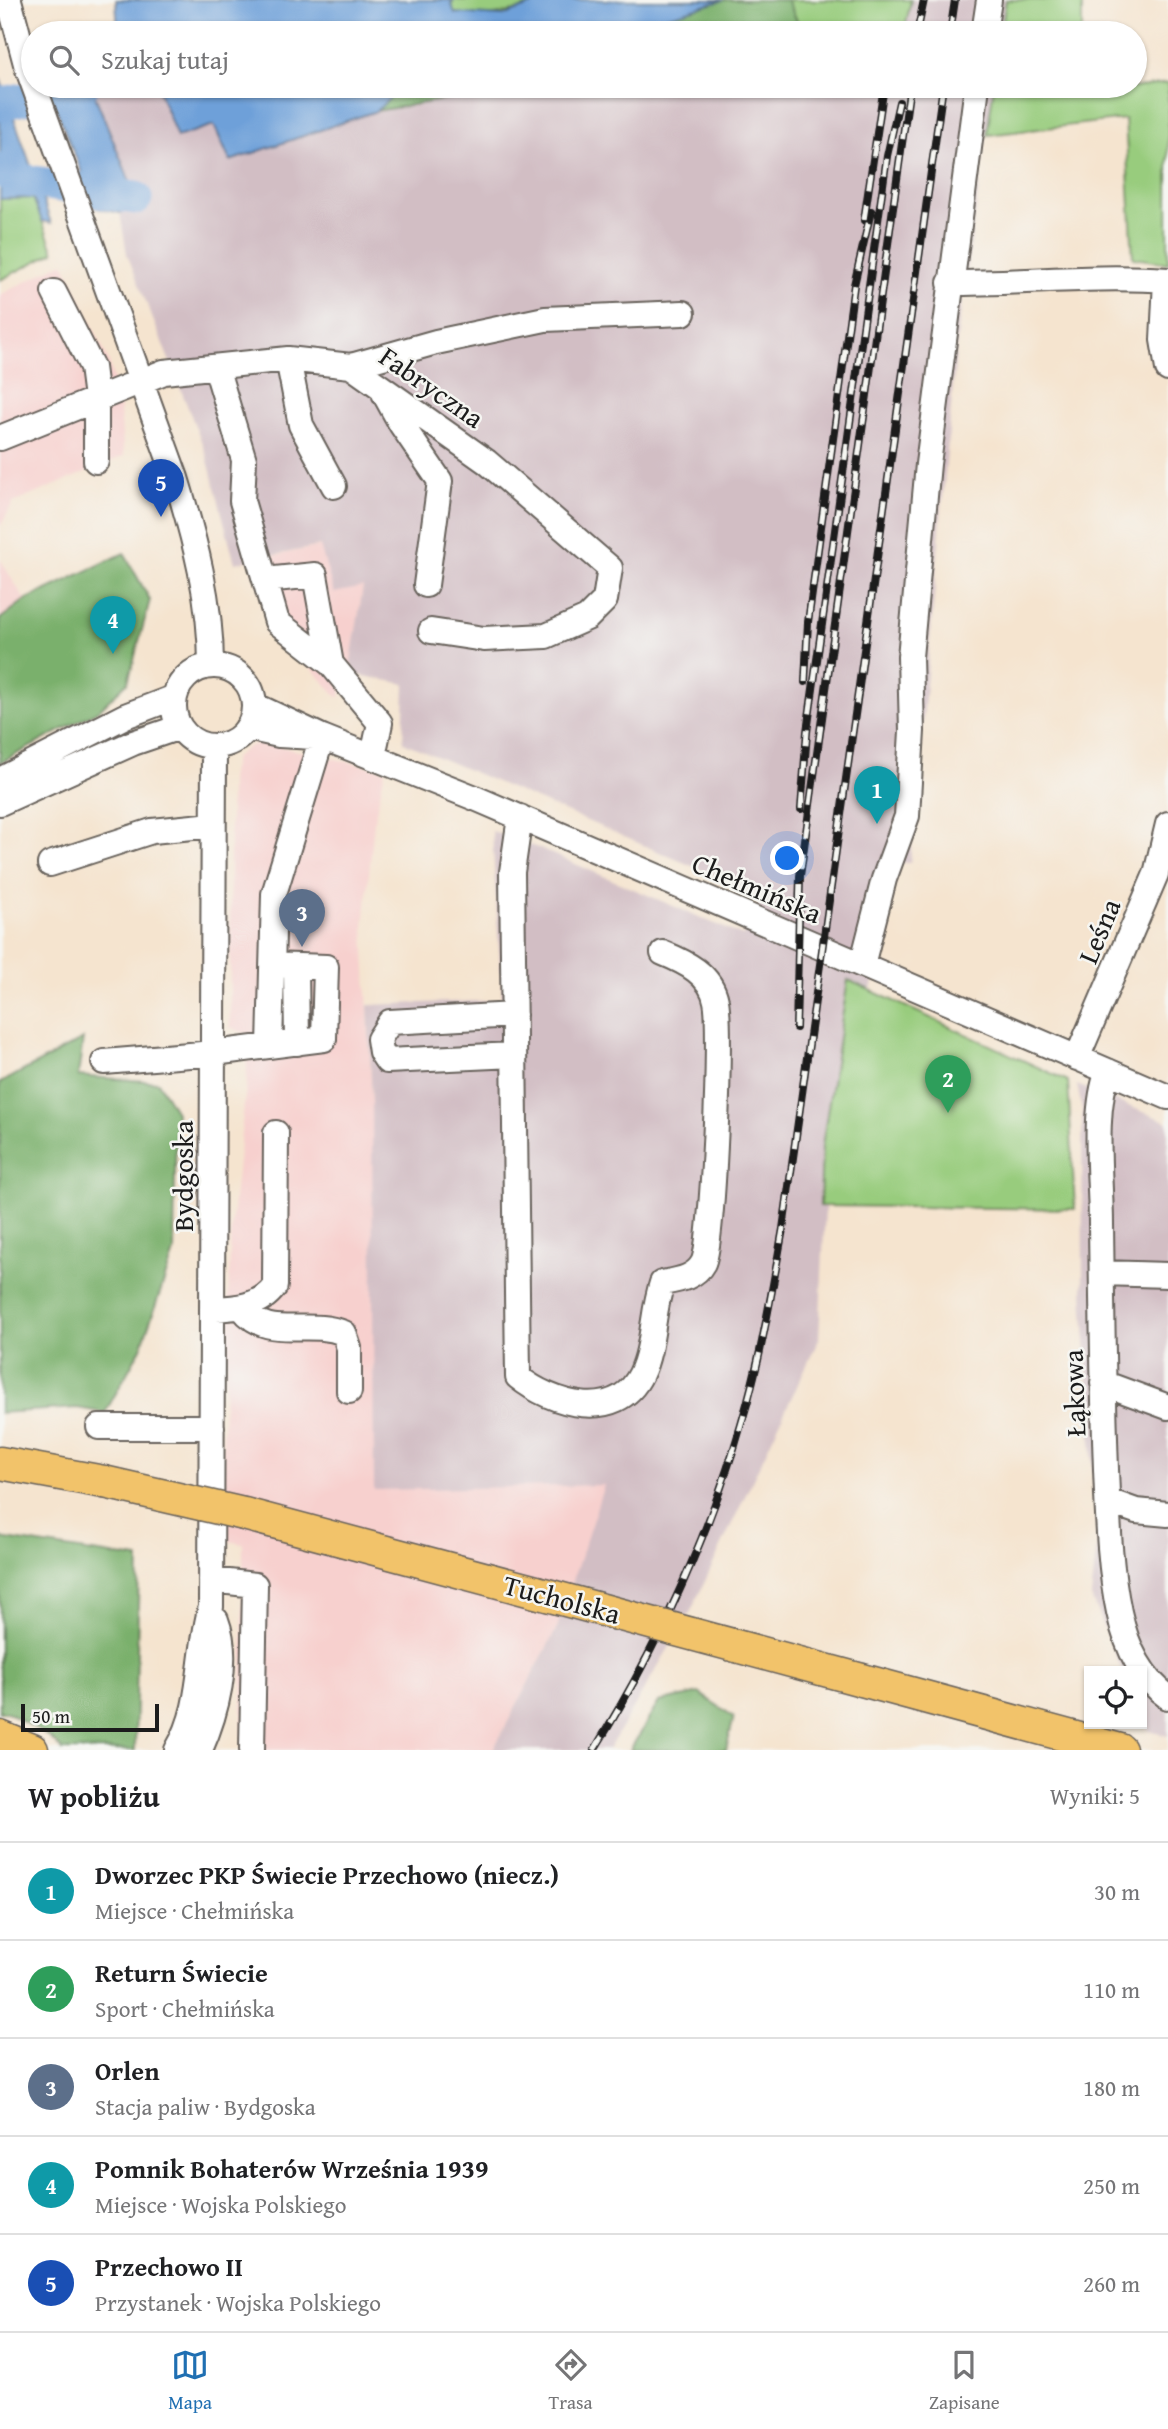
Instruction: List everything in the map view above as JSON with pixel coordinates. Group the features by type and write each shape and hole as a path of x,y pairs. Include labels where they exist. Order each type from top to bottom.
{"main road":[{"name":"Tucholska","path":"0,1463 104,1482 257,1518 1120,1750"},
{"path":"0,1737 32,1750"}],"street":[{"path":"9,0 21,43"},
{"path":"986,21 989,0"},
{"path":"40,98 193,533 212,633 211,665"},
{"path":"862,965 884,879 907,816 912,731 910,657 928,464 975,98"},
{"path":"950,283 1017,283 1116,276 1167,280 1163,340 1168,369"},
{"path":"54,292 92,367 96,398 96,461"},
{"path":"351,366 436,342 545,319 683,313"},
{"path":"288,359 301,425 334,486"},
{"name":"Fabryczna","path":"0,438 164,372 288,359 351,366 487,461 610,568 605,600 587,618 546,636 484,639 431,631"},
{"path":"216,367 244,460 243,500 277,622 331,664 380,723 373,756"},
{"path":"380,387 401,424 440,481 426,585"},
{"path":"265,580 315,575 331,664"},
{"path":"211,665 236,672 246,681 251,716 238,738 214,746 201,744 180,727 174,712 175,697 188,675 211,665"},
{"path":"0,780 125,716 175,697"},
{"name":"Chełmińska","path":"251,716 279,735 322,737 520,817 1168,1097"},
{"path":"0,803 121,749 180,727"},
{"path":"270,1046 284,966 274,894 322,737"},
{"name":"Bydgoska","path":"177,1750 193,1713 205,1628 211,1606 214,746"},
{"path":"520,817 512,872 518,1377 535,1391 586,1406 607,1405 631,1387 641,1374 653,1307 662,1283 690,1277 706,1257 715,1140 716,999 695,967 663,953"},
{"name":"Leśna","path":"1077,1058 1156,874 1168,824"},
{"path":"50,863 152,831 213,825"},
{"path":"104,1062 214,1053 324,1039 326,967 284,966"},
{"path":"514,1015 390,1022 379,1039 381,1052 387,1061 514,1055"},
{"name":"Łąkowa","path":"1108,1071 1103,1086 1101,1110 1102,1383 1110,1548 1122,1622 1134,1658 1151,1685 1168,1697"},
{"path":"212,1309 242,1308 268,1296 275,1286 276,1133"},
{"path":"1102,1273 1168,1275"},
{"path":"242,1308 252,1320 267,1327 325,1325 344,1333 349,1348 349,1391"},
{"path":"1102,1383 1168,1406"},
{"path":"99,1427 212,1427"},
{"path":"1108,1501 1136,1511 1168,1514"},
{"path":"211,1580 255,1585 252,1750"},
{"name":"Bydgoska","path":"200,1750 218,1695 218,1625 211,1606"}],"shaded area":[{"path":"911,0 1006,0 1003,21 907,21"},
{"path":"96,98 162,98 177,137 214,125 230,161 376,111 453,98 992,98 958,330 910,863 898,862 882,950 828,1144 819,1339 691,1611 608,1750 493,1750 557,1628 604,1485 374,1490 372,1104 368,1005 502,1000 492,831 743,936 762,896 403,742 405,684 349,673 363,587 334,593 320,546 235,563 206,453 127,254 120,213 139,203"},
{"path":"64,262 109,362 119,400 124,456 13,503 0,527 0,295"},
{"path":"321,546 363,587 349,673 339,698 275,630 255,560"},
{"path":"0,559 25,600 0,619"},
{"path":"263,743 385,770 374,822 364,926 372,1104 605,1485 557,1628 493,1750 242,1750 243,1544 219,1539 231,1228 247,1077 246,1034 230,1027 230,779 235,757 250,746"},
{"path":"1077,1085 1168,1122 1168,1736 1149,1731 1147,1727 1147,1666 1120,1666 1091,1597 1097,1546 1083,1291 1082,1110"}],"green space":[{"path":"454,0 530,0 533,5 503,14 476,15 454,13 451,3"},
{"path":"724,0 787,0 797,21 653,21"},
{"path":"787,0 911,0 907,21 797,21"},
{"path":"1006,0 1082,0 1082,21 1003,21"},
{"path":"1168,83 1168,263 1133,258 1125,119 987,135 992,98 1147,98 1147,86"},
{"path":"390,98 453,98 376,111"},
{"path":"33,198 54,252 0,280 0,199"},
{"path":"124,553 150,600 128,682 98,711 0,763 0,619 25,600"},
{"path":"848,980 1068,1081 1075,1209 820,1206 822,1146"},
{"path":"83,1039 78,1076 158,1082 176,1112 174,1252 141,1348 105,1413 77,1408 0,1413 0,1083"},
{"path":"0,1538 139,1559 135,1750 62,1750 48,1736 7,1712 0,1712"},
{"path":"699,1693 734,1717 726,1750 630,1750 659,1702"}],"water":[{"path":"116,0 454,0 451,3 455,13 503,16 532,5 530,0 724,0 653,21 117,21"},
{"path":"0,78 51,223 42,221 33,198 0,199"},
{"path":"52,98 96,98 139,204 120,213 96,208"},
{"path":"162,98 390,98 376,111 230,161 214,125 177,137"}],"waterway":[{"path":"0,104 28,98"},
{"path":"0,169 15,179 136,198"}],"railway":[{"path":"920,21 924,0"},
{"path":"952,21 955,0"},
{"path":"864,220 882,98"},
{"path":"796,1028 800,876 908,98"},
{"path":"594,1750 646,1658 692,1561 730,1462 762,1344 783,1229 941,98"},
{"path":"801,809 807,732 887,156 899,102"},
{"path":"805,682 808,622 854,285 871,211"}],"place":[{"name":"Przechowo II","path":"161,517"},
{"name":"Pomnik Bohaterów Września 1939","path":"113,654"},
{"name":"Dworzec PKP Świecie Przechowo (niecz.)","path":"877,824"},
{"name":"Orlen","path":"302,947"},
{"name":"Return Świecie","path":"948,1113"}]}
